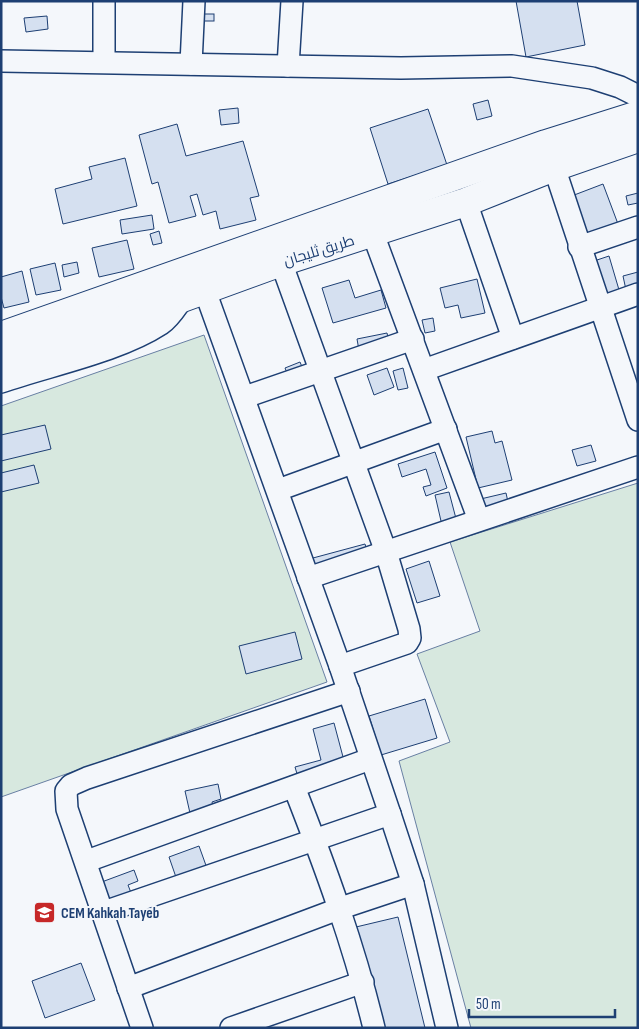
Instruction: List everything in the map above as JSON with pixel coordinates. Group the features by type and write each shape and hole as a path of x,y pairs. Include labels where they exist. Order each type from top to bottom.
{"main road":[{"name":"طريق ثليجان","path":"1,364 546,144 638,115"},
{"name":"طريق ثليجان","path":"1,336 281,262 373,234 466,202 554,167 638,138"}],"street":[{"path":"104,1 104,62"},
{"path":"192,64 194,1"},
{"path":"288,66 292,1"},
{"path":"1,61 401,68 512,66 592,78 620,86 638,96"},
{"path":"554,167 638,420"},
{"path":"466,202 513,338"},
{"path":"579,247 638,227"},
{"path":"373,234 479,520"},
{"path":"281,262 386,552 409,629 410,638 407,643 340,666"},
{"path":"1,382 113,346 144,333 162,323 195,285 245,397 349,691 413,884 447,1028"},
{"path":"424,370 638,294"},
{"path":"245,397 412,339"},
{"path":"278,490 446,429"},
{"path":"308,578 638,467"},
{"path":"142,1028 87,861 64,798 66,791 71,785 349,691"},
{"path":"87,861 370,759"},
{"path":"294,787 340,908 363,982 374,1028"},
{"path":"104,912 390,814"},
{"path":"128,988 340,908 413,884"},
{"path":"231,1028 363,982"}],"shaded area":[{"path":"204,335 327,682 1,797 1,406"},
{"path":"638,483 638,1028 471,1028 399,761 450,742 417,654 480,631 450,542"}],"building":[{"path":"516,1 577,1 585,45 526,57"},
{"path":"202,14 214,14 214,21 202,21"},
{"path":"47,16 48,29 26,32 24,18"},
{"path":"488,100 492,116 477,120 473,104"},
{"path":"238,108 239,123 221,125 219,110"},
{"path":"428,109 447,165 388,184 370,128"},
{"path":"177,124 186,156 243,141 259,196 250,198 256,220 220,229 216,211 203,215 197,194 190,196 196,216 169,223 158,182 152,184 139,135"},
{"path":"125,158 137,206 63,224 55,189 92,179 89,167"},
{"path":"603,184 621,232 583,246 569,197"},
{"path":"638,193 638,203 628,205 626,196"},
{"path":"152,215 154,229 122,234 120,220"},
{"path":"159,231 162,243 153,245 150,234"},
{"path":"127,240 134,269 99,277 92,248"},
{"path":"609,256 622,300 603,305 591,262"},
{"path":"77,262 79,273 64,277 62,265"},
{"path":"55,263 61,290 36,295 30,269"},
{"path":"22,271 29,302 4,308 1,297 1,277"},
{"path":"638,272 638,287 626,290 623,276"},
{"path":"477,279 485,313 461,318 458,305 445,308 440,288"},
{"path":"349,280 355,298 381,290 386,308 333,323 322,288"},
{"path":"433,318 435,331 425,333 422,320"},
{"path":"387,333 391,351 360,356 357,339"},
{"path":"300,362 305,374 290,380 285,368"},
{"path":"387,368 394,387 374,395 367,375"},
{"path":"403,368 408,388 398,390 393,371"},
{"path":"45,425 51,449 1,461 1,435"},
{"path":"492,431 495,443 502,441 512,480 478,488 466,437"},
{"path":"591,445 596,461 577,466 572,450"},
{"path":"435,452 447,488 426,496 423,487 431,485 426,469 402,477 398,464"},
{"path":"34,465 39,483 1,492 1,473"},
{"path":"449,492 459,530 444,534 435,495"},
{"path":"506,493 510,511 477,519 472,501"},
{"path":"365,544 369,558 316,570 313,558"},
{"path":"429,561 440,596 417,603 406,569"},
{"path":"295,632 302,659 246,674 239,646"},
{"path":"425,699 437,738 381,755 369,716"},
{"path":"334,723 347,772 300,784 295,767 321,760 313,729"},
{"path":"218,784 221,799 212,802 216,816 192,822 185,791"},
{"path":"199,846 208,871 178,883 169,857"},
{"path":"134,870 138,881 128,885 135,903 110,913 99,883"},
{"path":"398,917 425,1028 381,1028 356,927"},
{"path":"81,963 95,1000 45,1018 32,981"}],"place":[{"name":"CEM Kahkah Tayeb","path":"45,913"}]}
